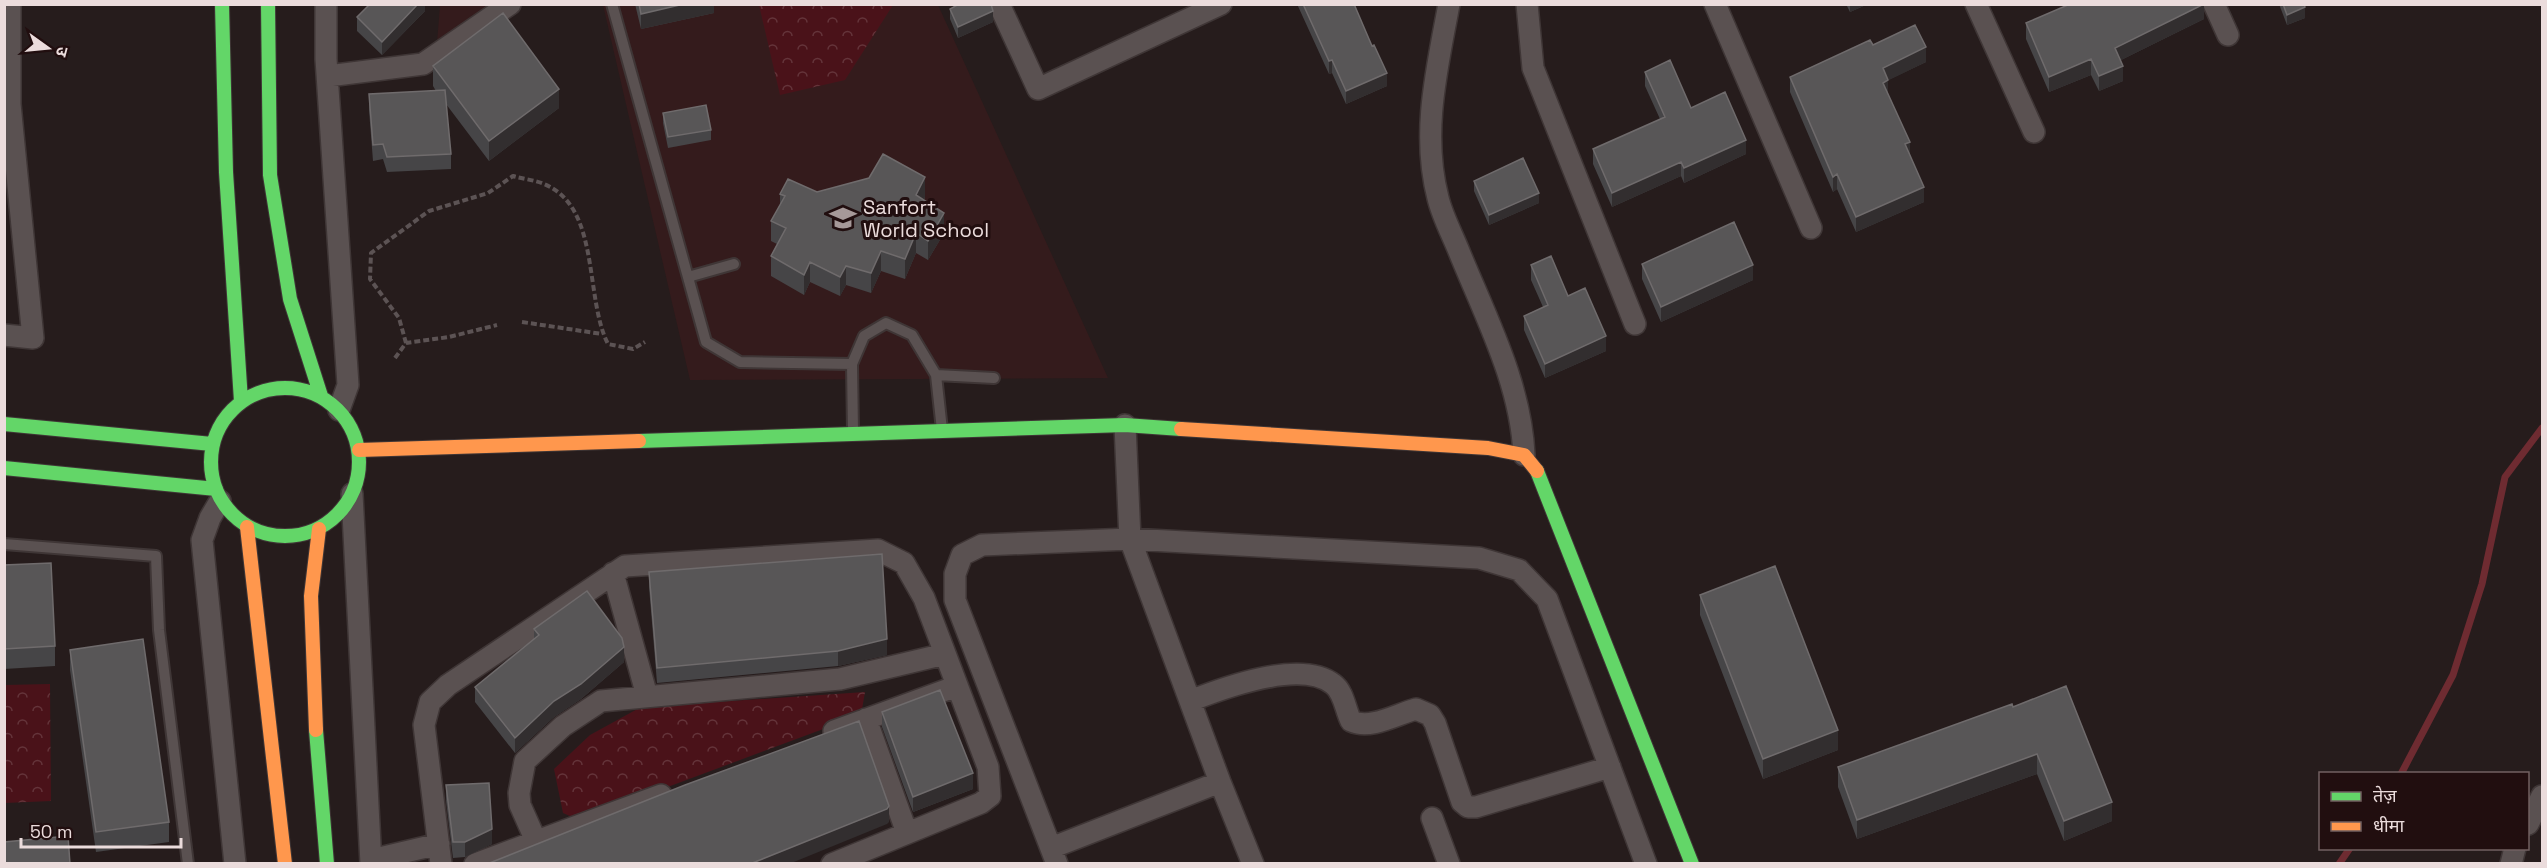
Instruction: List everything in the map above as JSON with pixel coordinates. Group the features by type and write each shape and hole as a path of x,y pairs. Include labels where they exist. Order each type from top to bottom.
{"street":[{"path":"4,335 33,338 10,104 10,4"},
{"path":"222,4 226,172 241,401"},
{"path":"268,4 270,174 290,298 321,396"},
{"path":"326,4 328,76 348,385 339,411"},
{"path":"328,76 423,64 510,4"},
{"path":"999,4 1038,89 1221,4"},
{"path":"1449,4 1430,105 1432,162 1436,190 1513,385 1523,422 1524,455 1541,476 1692,864"},
{"path":"1715,4 1811,228"},
{"path":"1976,4 2034,132"},
{"path":"2214,4 2228,35"},
{"path":"1523,5 1533,68 1635,324"},
{"path":"352,494 339,514 319,529 296,537 270,536 247,527 218,495 210,473 212,444 241,401 266,389 294,387 321,396 339,411 351,429 359,450 352,494 371,862 440,854 424,725 430,702 448,685 625,566 878,550 904,563 924,598 988,767 990,796 981,804 832,864"},
{"path":"4,424 212,444"},
{"path":"359,450 1125,425 1488,448 1524,455"},
{"path":"1125,425 1130,539 1220,782 1253,864"},
{"path":"4,468 218,495"},
{"path":"218,495 202,540 235,864"},
{"path":"247,527 285,864"},
{"path":"319,529 311,596 317,759 327,864"},
{"path":"1220,782 1054,856 955,600 955,574 962,555 982,545 1130,539 1479,558 1519,570 1547,599 1646,864"},
{"path":"613,573 647,696"},
{"path":"536,841 520,805 519,793 525,760 563,726 601,701 840,680 945,654"},
{"path":"1190,701 1254,681 1308,674 1334,684 1342,695 1351,721 1358,724 1369,724 1416,709 1422,710 1435,723 1462,802 1468,807 1476,807 1610,767"},
{"path":"811,740 957,686"},
{"path":"866,719 908,832"},
{"path":"475,864 679,788"},
{"path":"2529,822 2542,796"},
{"path":"1432,818 1449,864"}],"lane":[{"path":"612,4 706,342 740,362 852,364"},
{"path":"688,277 734,264"},
{"path":"853,434 852,364 864,336 886,323 912,335 936,375 942,430"},
{"path":"936,375 994,378"},
{"path":"4,544 156,556 159,630 188,864"}],"path":[{"path":"406,343 399,318 370,279 371,253 429,210 488,193 513,176 545,184 572,205 584,232 600,327 608,344 633,350 645,342"},
{"path":"522,322 603,334"},
{"path":"395,358 406,343 448,338 497,324"}],"shaded area":[{"path":"440,5 494,5 437,43"},
{"name":"Sanfort World School","path":"603,5 938,5 1108,378 690,380"}],"green space":[{"path":"759,4 893,5 845,80 780,95"},
{"path":"50,684 51,801 5,803 5,685"},
{"path":"865,692 861,715 579,820 563,813 554,769 590,735 641,707"}],"building":[{"path":"370,4 418,4 382,42 357,17"},
{"path":"639,4 684,4 641,14"},
{"path":"959,4 991,4 993,11 958,27 950,9"},
{"path":"1303,4 1354,4 1372,46 1374,45 1387,73 1346,91 1332,60 1329,61"},
{"path":"2070,4 2204,4 2115,48 2123,66 2099,76 2091,59 2049,77 2026,23"},
{"path":"2283,4 2304,4 2305,7 2287,15"},
{"path":"503,13 559,89 489,141 433,66"},
{"path":"1915,25 1926,47 1883,68 1888,80 1883,83 1910,142 1905,144 1924,187 1856,217 1837,174 1833,177 1790,77 1870,40 1873,45"},
{"path":"1670,60 1691,108 1725,92 1746,140 1684,168 1681,162 1612,193 1593,149 1665,117 1645,72"},
{"path":"445,90 451,154 387,157 383,144 373,145 369,94"},
{"path":"706,105 711,130 668,137 663,113"},
{"path":"883,154 925,177 916,195 944,213 928,241 916,233 905,259 881,251 871,273 846,266 840,277 810,262 804,275 771,256 786,228 771,221 785,196 780,194 788,179 817,192 869,178"},
{"path":"1523,158 1539,193 1489,215 1474,181"},
{"path":"1734,222 1753,265 1661,307 1642,264"},
{"path":"1551,256 1568,296 1585,288 1606,336 1545,364 1524,316 1548,305 1531,265"},
{"path":"882,554 887,639 838,651 657,668 649,572"},
{"path":"51,563 55,646 4,649 4,565"},
{"path":"1775,566 1838,730 1763,759 1700,595"},
{"path":"587,591 622,638 624,647 581,684 554,701 515,738 475,687 539,635 534,629"},
{"path":"143,639 169,822 96,832 70,650"},
{"path":"2066,686 2112,802 2064,821 2037,754 1857,820 1838,767 2012,704 2013,707"},
{"path":"940,690 973,773 913,797 882,712"},
{"path":"859,721 889,806 887,809 750,864 487,864 685,785"},
{"path":"489,783 492,829 465,842 453,842 446,785"},
{"path":"68,836 70,864 4,864 4,842"}],"waterway":[{"path":"2402,772 2453,675 2482,584 2505,477 2542,428"},
{"path":"2339,864 2349,850"}],"traffic: fast":[{"path":"222,4 226,172 241,401"},
{"path":"268,4 270,175 290,299 321,396"},
{"path":"285,388 299,389 313,394 337,410 353,434 358,448 359,462 358,476 353,490 337,514 313,530 299,535 285,536 271,535 257,530 233,514 217,490 212,476 211,462 212,448 217,434 233,410 257,394 271,389 285,388"},
{"path":"4,424 212,444"},
{"path":"639,441 1125,425 1181,429"},
{"path":"4,468 216,489"},
{"path":"1537,471 1692,864"},
{"path":"316,730 327,864"}],"traffic: slow":[{"path":"1181,429 1488,448 1524,455 1537,471"},
{"path":"359,450 639,441"},
{"path":"247,527 285,864"},
{"path":"316,730 311,596 319,529"}],"place":[{"name":"Sanfort World School","path":"843,218"}]}
